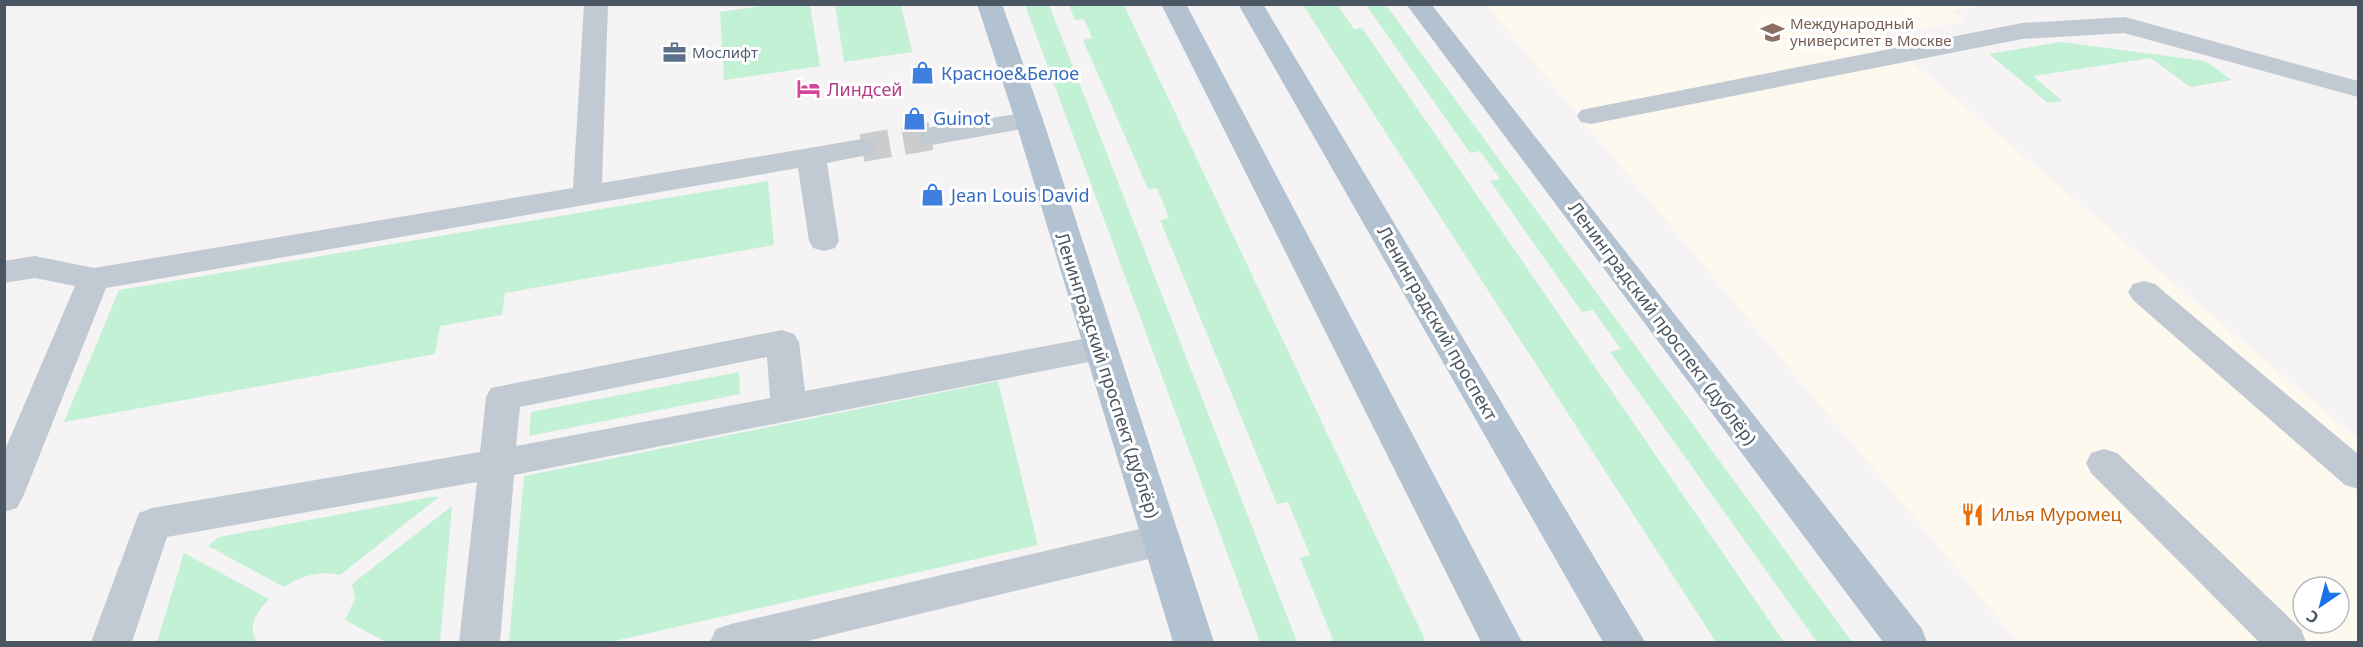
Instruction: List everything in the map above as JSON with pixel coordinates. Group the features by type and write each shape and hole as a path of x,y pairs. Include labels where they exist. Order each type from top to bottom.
{"main road":[{"name":"Ленинградский проспект (дублёр)","path":"989,4 1029,120 1099,348 1194,642"},
{"path":"1173,4 1502,642"},
{"name":"Ленинградский проспект","path":"1250,4 1625,642"},
{"name":"Ленинградский проспект (дублёр)","path":"1418,4 1907,642"}],"lane":[{"path":"587,194 596,4"},
{"path":"1591,116 2022,31 2125,25 2358,89"},
{"path":"932,136 1029,120"},
{"path":"4,272 35,267 94,279 862,148"},
{"path":"811,156 824,241"},
{"path":"4,497 94,279"},
{"path":"2144,292 2358,475"},
{"path":"480,642 503,397 782,342 789,408"},
{"path":"112,642 152,524 496,464 1099,348"},
{"path":"2104,463 2286,642"},
{"path":"731,642 818,632 1161,540"}],"shaded area":[{"path":"1486,5 1986,5 1952,11 1965,22 1902,32 1895,28 1877,32 2358,439 2358,642 2018,642"}],"green space":[{"path":"775,4 810,5 820,66 724,80 720,12"},
{"path":"835,5 901,5 912,52 844,62"},
{"path":"1025,5 1049,5 1297,642 1260,642"},
{"path":"1069,5 1124,5 1426,642 1334,642 1300,558 1310,555 1288,502 1277,504 1160,220 1169,218 1157,188 1148,189 1083,40 1092,38 1084,19 1075,20"},
{"path":"1303,5 1346,5 1339,7 1354,29 1362,28 1784,642 1716,642"},
{"path":"1366,5 1386,5 1852,642 1817,642 1610,352 1621,349 1593,310 1582,312 1490,181 1500,179 1480,151 1470,153"},
{"path":"2061,42 2205,61 2232,80 2190,87 2151,58 2033,76 2062,101 2048,103 1989,54"},
{"path":"768,181 774,245 505,293 502,315 440,326 435,354 64,422 119,290"},
{"path":"739,372 740,394 529,436 531,412"},
{"path":"998,381 1038,545 610,642 509,642 524,476"},
{"path":"439,497 340,575 325,573 310,575 284,587 208,546 219,537"},
{"path":"452,506 440,642 386,642 345,620 355,599 352,584"},
{"path":"184,553 269,599 261,608 253,624 256,640 253,642 157,642"}],"tunnel":[{"path":"862,148 932,136"}],"place":[{"name":"Международный университет в Москве","path":"1772,32"},
{"name":"Мослифт","path":"674,52"},
{"name":"Красное&Белое","path":"923,73"},
{"name":"Линдсей","path":"809,89"},
{"name":"Guinot","path":"915,118"},
{"name":"Jean Louis David","path":"933,195"},
{"name":"Илья Муромец","path":"1973,514"}]}
